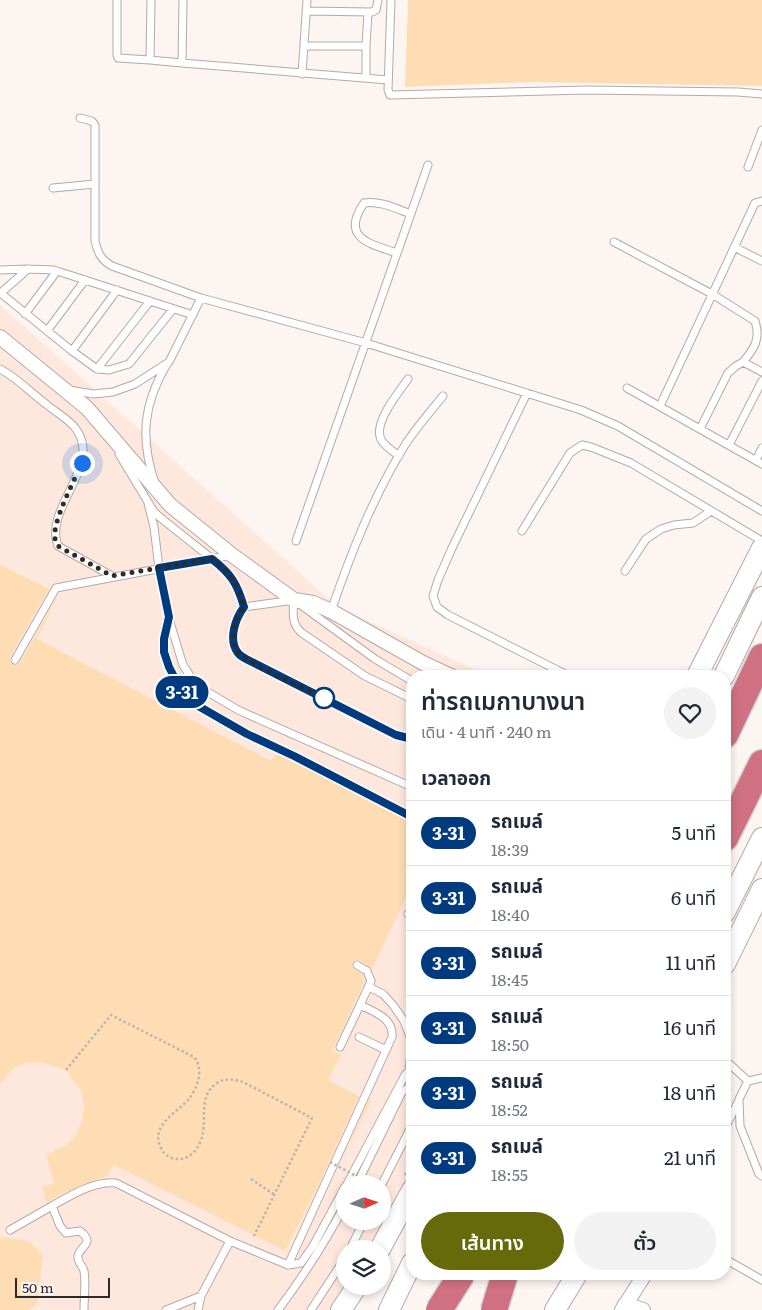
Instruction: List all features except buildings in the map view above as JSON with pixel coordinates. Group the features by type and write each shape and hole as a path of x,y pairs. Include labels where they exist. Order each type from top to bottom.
{"highway":[{"path":"731,722 762,657"},
{"path":"731,745 762,682"},
{"path":"731,804 762,741"},
{"path":"731,826 762,763"},
{"path":"439,1310 458,1280"},
{"path":"444,1310 459,1280"},
{"path":"451,1310 466,1280"},
{"path":"481,1310 496,1280"},
{"path":"493,1310 503,1280"},
{"path":"493,1310 507,1280"}],"main road":[{"path":"700,670 762,548"},
{"path":"727,670 762,597"},
{"path":"731,900 762,838"},
{"path":"731,952 762,889"},
{"path":"384,1240 406,1194"},
{"path":"389,1310 406,1275"},
{"path":"560,1308 574,1280"},
{"path":"341,1310 352,1295"},
{"path":"347,1310 354,1295"}],"street":[{"path":"0,337 87,408 159,493 180,514 232,555 294,600 312,603 330,611 438,670"},
{"path":"640,1280 623,1307 642,1310"}],"lane":[{"path":"117,0 117,55 120,60 150,60 388,80"},
{"path":"150,60 152,0"},
{"path":"182,63 183,0"},
{"path":"302,74 307,0"},
{"path":"306,11 368,12 376,10 378,0"},
{"path":"391,0 388,80 390,95 586,90 762,94"},
{"path":"366,78 368,12"},
{"path":"304,46 366,46"},
{"path":"80,118 92,120 95,125 95,241 98,252 103,260 112,266 201,298 366,343 581,410 618,426 762,511"},
{"path":"748,167 762,130"},
{"path":"296,541 428,165"},
{"path":"53,188 95,184"},
{"path":"660,406 755,203 762,201"},
{"path":"397,253 371,244 359,236 356,225 361,208 364,203 369,202 411,214"},
{"path":"614,242 712,294 755,321 758,338 753,350 743,362 728,373 700,428"},
{"path":"734,247 762,261"},
{"path":"28,269 2,291 2,295 72,352 97,369 110,370 129,364 173,309"},
{"path":"0,270 57,271 193,315"},
{"path":"25,314 57,271"},
{"path":"47,331 86,280"},
{"path":"72,352 117,290"},
{"path":"159,493 149,465 145,422 152,396 201,298"},
{"path":"97,369 150,301"},
{"path":"66,390 93,394 113,392 134,384 169,362"},
{"path":"743,362 762,372"},
{"path":"0,369 76,428 83,450 82,463 60,513 55,538 58,546 112,576"},
{"path":"399,456 381,440 379,433 386,411 408,379"},
{"path":"729,445 762,381"},
{"path":"627,388 759,462 762,448"},
{"path":"526,393 452,548 433,596 437,607 448,615 557,670"},
{"path":"330,611 347,564 370,510 406,445 443,396"},
{"path":"103,426 148,503 162,520 231,576 239,591 244,607"},
{"path":"522,530 570,453 582,445 631,463 762,541"},
{"path":"148,503 154,527 159,568 169,617 183,665 196,686 238,710 406,784"},
{"path":"625,571 646,539 661,528 693,523 711,511"},
{"path":"14,660 56,588 232,555"},
{"path":"294,600 293,619 296,628 365,676 406,696"},
{"path":"406,677 375,659 294,600 244,607 238,615 234,631 234,642 238,654 396,735 406,738"},
{"path":"169,617 164,639 164,652 169,667 183,694 200,707 247,734 406,814"},
{"path":"340,1047 371,981 367,971 357,965"},
{"path":"369,987 383,994 393,1005 406,1026"},
{"path":"288,1265 392,1037 393,1030 390,1023 360,1005"},
{"path":"358,1037 386,1050"},
{"path":"731,1065 748,1081"},
{"path":"351,1175 406,1074"},
{"path":"748,1081 762,1078"},
{"path":"731,1116 748,1081"},
{"path":"361,1175 402,1092 406,1089"},
{"path":"739,1099 740,1126 759,1174 762,1176"},
{"path":"387,1175 406,1139"},
{"path":"10,1230 85,1189 106,1182 116,1183 230,1241 288,1265 301,1263 313,1246 336,1203"},
{"path":"52,1206 60,1226 66,1233 80,1230 87,1239 87,1244 78,1255 84,1269 84,1310"},
{"path":"278,1310 320,1249 336,1221"},
{"path":"198,1310 201,1296 230,1241"},
{"path":"731,1262 762,1280"},
{"path":"311,1310 336,1272"},
{"path":"166,1310 201,1296"}],"path":[{"path":"66,1070 111,1015 194,1057 200,1067 197,1083 190,1098 171,1114 160,1130 159,1138 162,1150 170,1157 175,1158 189,1156 199,1146 204,1131 204,1102 211,1089 221,1081 236,1079 312,1118 254,1236"},
{"path":"330,1162 354,1175"},
{"path":"251,1178 274,1195"}],"shaded area":[{"path":"0,305 338,607 476,670 406,670 406,1181 391,1209 391,1175 336,1175 336,1230 379,1230 374,1240 336,1240 336,1295 341,1295 335,1310 0,1310"}],"bus line":[{"name":"3-31","path":"406,738 396,735 238,654 234,642 234,631 238,615 244,607 239,591 231,576 212,559 159,568 169,617 164,639 164,652 169,667 183,694 200,707 247,734 406,812"}],"route":[{"path":"82,463 60,513 55,538 58,546 112,576 212,559 231,576 239,591 244,607 238,615 234,631 234,642 238,654 324,698"}]}
